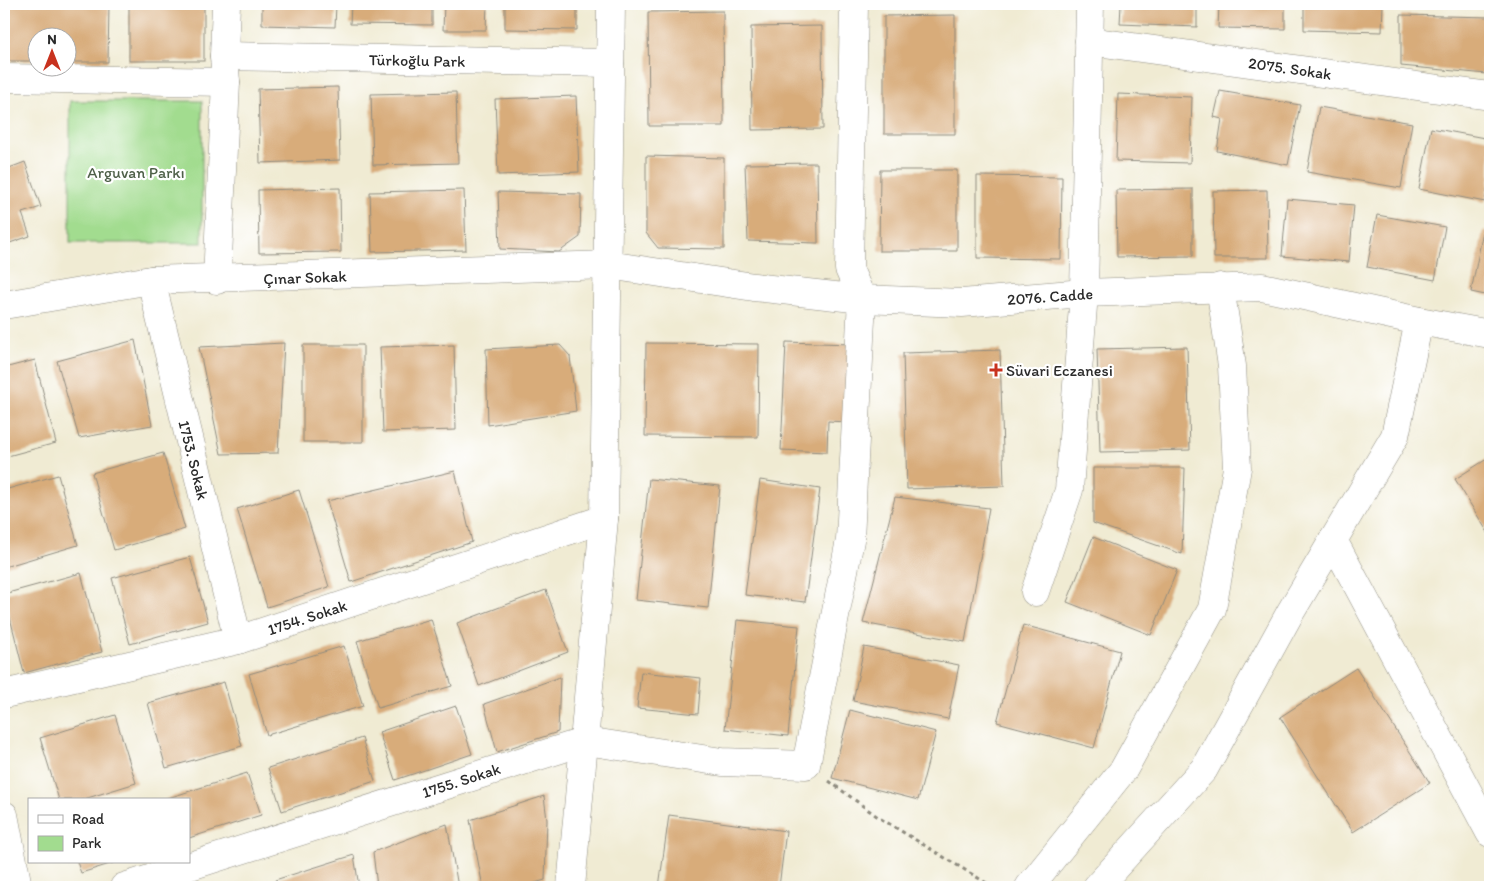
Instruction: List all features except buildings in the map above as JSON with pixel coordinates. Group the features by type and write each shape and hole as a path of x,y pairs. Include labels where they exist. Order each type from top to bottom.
{"street":[{"path":"216,280 226,4"},
{"path":"571,887 586,741 604,519 611,4"},
{"path":"806,765 850,540 862,299 849,269 854,4"},
{"path":"1035,592 1070,490 1084,293 1090,4"},
{"name":"2075. Sokak","path":"1089,41 1490,96"},
{"name":"Türkoğlu Park","path":"4,78 225,69 610,63"},
{"name":"2076. Cadde","path":"608,266 754,287 862,299 962,303 1084,293 1262,287 1419,321 1490,334"},
{"name":"Çınar Sokak","path":"4,305 150,280 216,280 608,266"},
{"name":"1753. Sokak","path":"150,280 238,640"},
{"path":"1029,887 1124,769 1212,610 1237,468 1232,366 1220,287"},
{"path":"1097,887 1204,769 1333,540 1395,436 1419,321"},
{"name":"1754. Sokak","path":"4,694 238,640 604,519"},
{"path":"1333,540 1490,833"},
{"name":"1755. Sokak","path":"124,887 586,741 722,762 806,765"},
{"path":"4,815 18,887"}],"path":[{"path":"806,765 878,817 993,887"}],"green space":[{"name":"Arguvan Parkı","path":"70,101 202,101 202,243 70,243"}],"place":[{"name":"Süvari Eczanesi","path":"996,370"}]}
